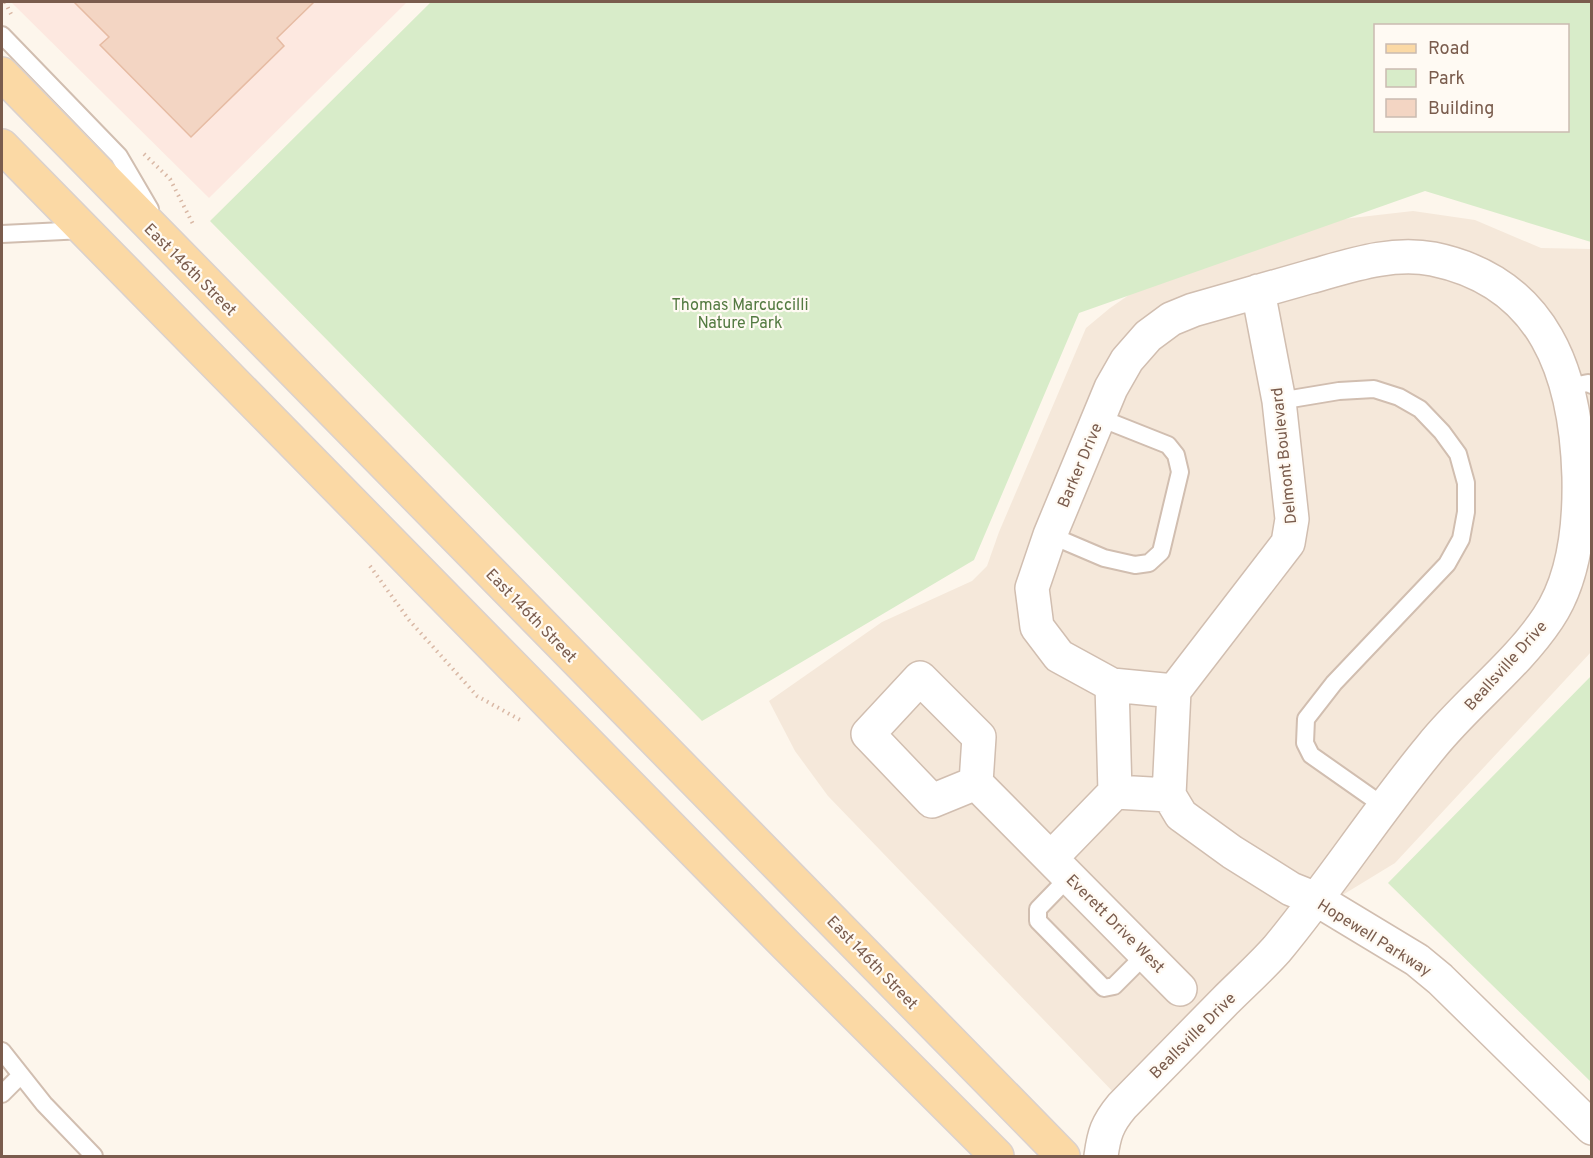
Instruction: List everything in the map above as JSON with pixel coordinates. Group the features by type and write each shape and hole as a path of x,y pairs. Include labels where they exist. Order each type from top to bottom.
{"main road":[{"name":"East 146th Street","path":"2,74 1063,1156"},
{"path":"2,146 754,912 997,1156"}],"street":[{"name":"Beallsville Drive","path":"1101,1156 1104,1135 1110,1121 1122,1106 1275,951 1432,745 1526,646 1549,617 1561,592 1573,556 1580,508 1585,440 1580,386 1556,355 1540,326 1522,304 1493,280 1468,269 1431,259 1400,256 1365,262 1258,291"},
{"name":"Delmont Boulevard","path":"1174,691 1288,543 1292,519 1279,401 1258,291"},
{"name":"Barker Drive","path":"1112,685 1059,656 1037,627 1032,588 1050,535 1100,418 1110,388 1127,360 1148,336 1171,319 1193,310 1258,291"},
{"path":"1060,867 1115,792 1112,685 1174,691 1169,795 1115,792"},
{"name":"Everett Drive West","path":"976,783 1180,988"},
{"name":"Hopewell Parkway","path":"1169,795 1181,815 1232,852 1291,890 1316,899 1425,966 1592,1128"}],"lane":[{"path":"2,34 119,156 177,254"},
{"path":"2,234 84,230"},
{"path":"1279,401 1339,390 1374,389 1399,398 1420,409 1442,432 1458,454 1466,483 1466,512 1461,539 1447,564 1334,683 1306,718 1305,743 1311,755 1385,807"},
{"path":"1050,535 1104,558 1135,565 1149,563 1161,552 1180,472 1176,455 1168,445 1100,418"},
{"path":"1060,867 1038,909 1038,921 1062,946 1104,988 1114,986 1146,954"},
{"path":"2,1051 44,1104 94,1156"},
{"path":"2,1094 21,1075"}],"shaded area":[{"path":"11,2 407,2 209,198"},
{"path":"1413,211 1475,220 1541,248 1591,249 1591,652 1395,863 1272,938 1118,1097 828,796 795,751 769,701 882,622 972,581 987,566 999,532 1086,328 1110,308 1158,275 1343,219"}],"green space":[{"name":"Thomas Marcuccilli Nature Park","path":"431,2 1591,2 1591,242 1425,191 1079,313 974,560 702,721 210,221"},
{"path":"1591,676 1591,1082 1388,883"}],"building":[{"path":"74,2 314,2 277,38 284,46 191,137 100,45 109,37"}]}
